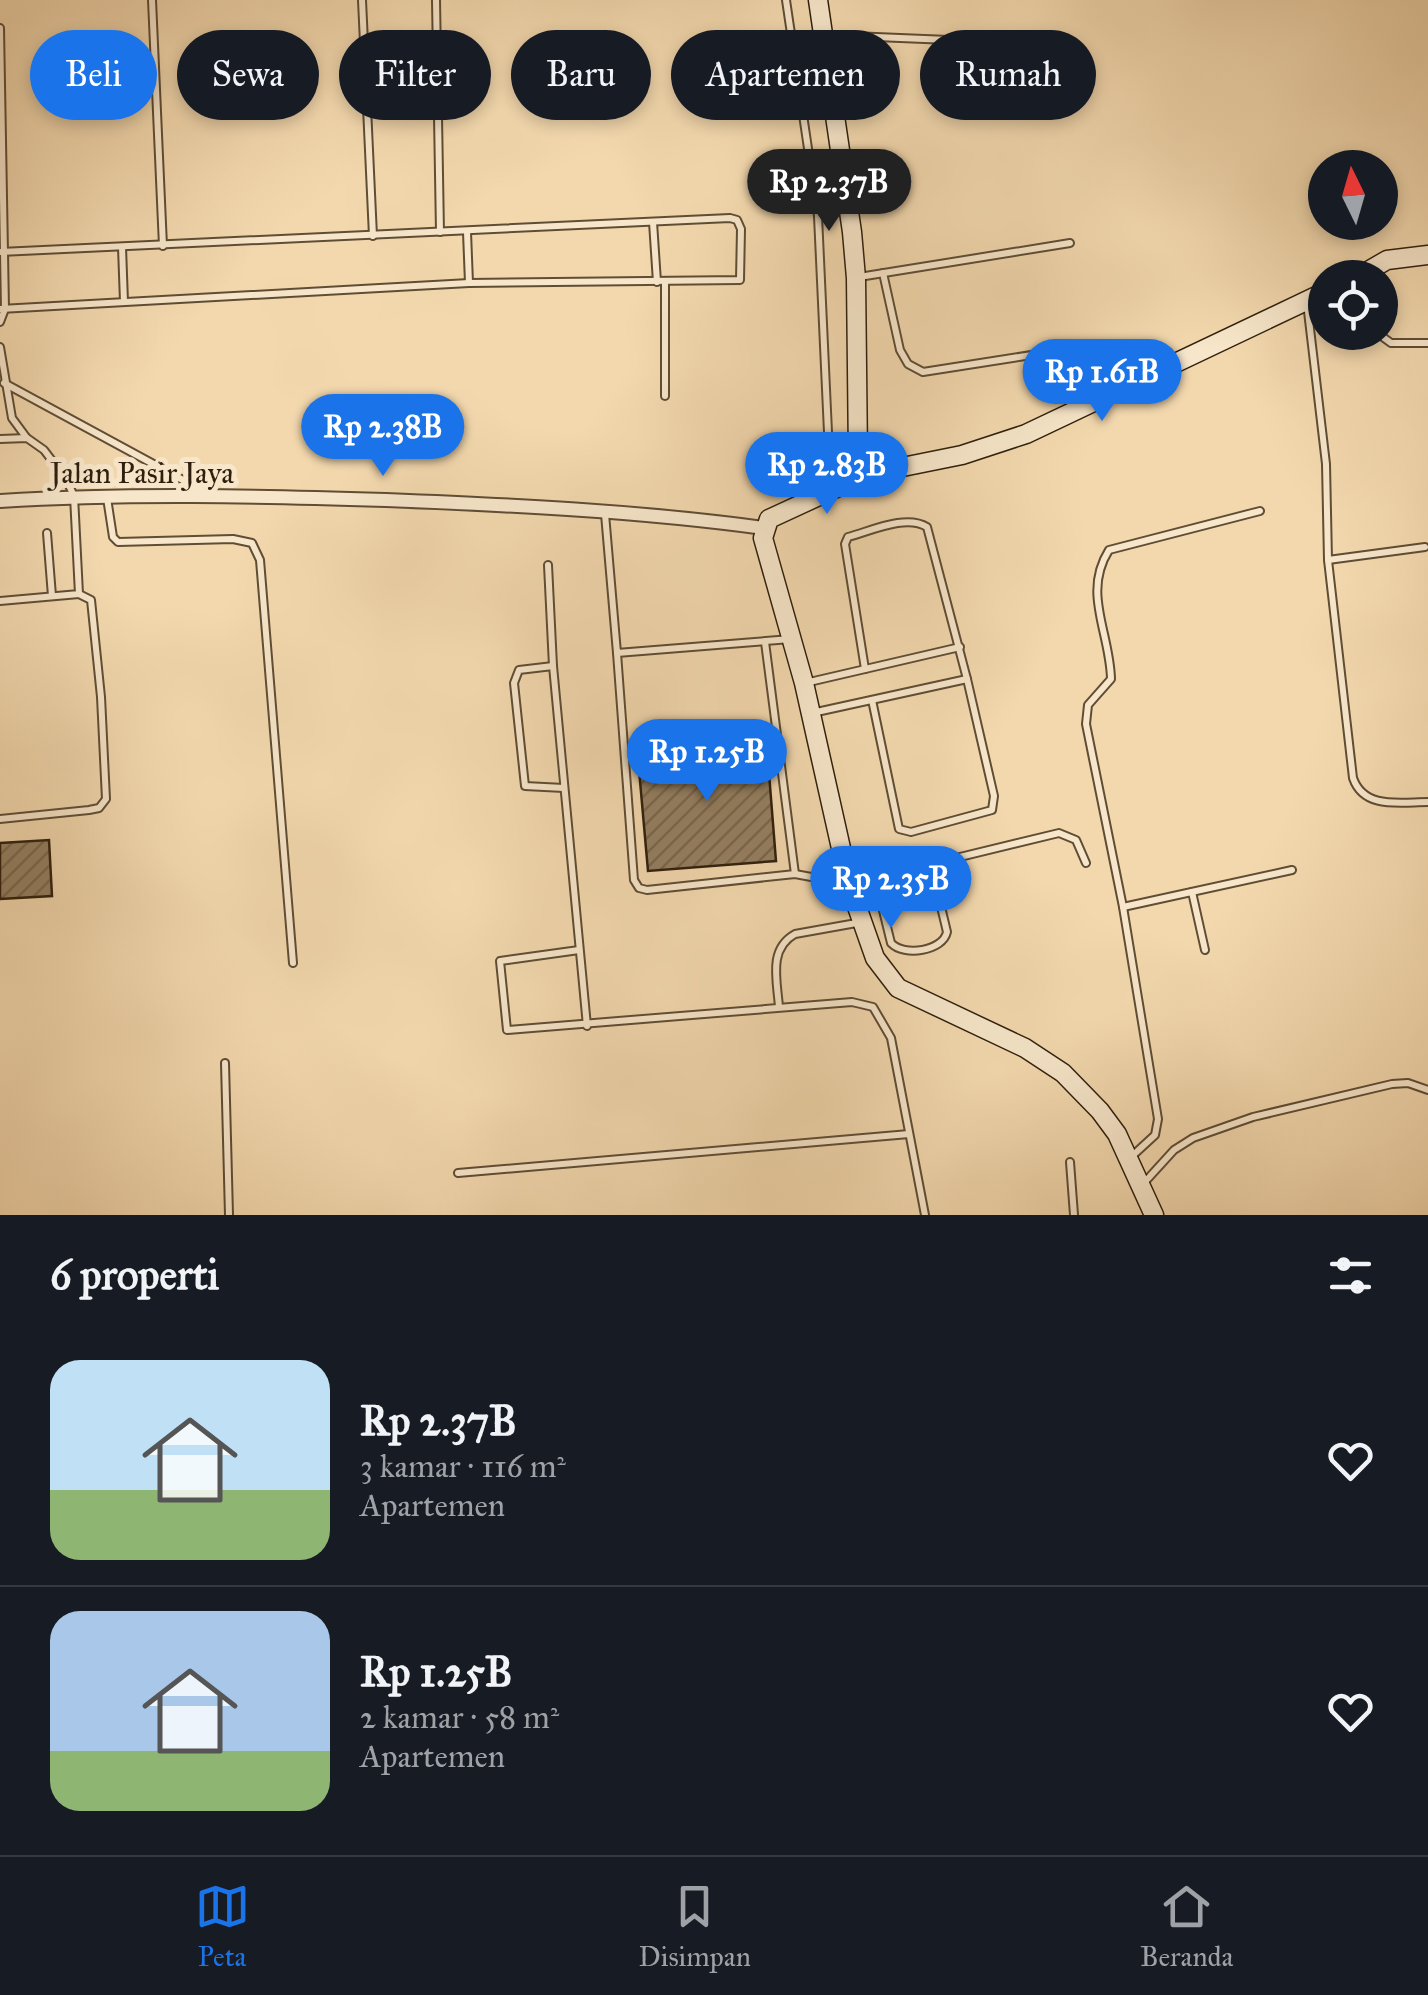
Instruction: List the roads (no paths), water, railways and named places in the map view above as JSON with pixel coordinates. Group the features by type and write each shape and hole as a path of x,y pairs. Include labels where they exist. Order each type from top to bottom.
{"street":[{"path":"818,0 821,30"},
{"path":"835,120 856,278 858,458 853,477"},
{"path":"1387,260 1428,255"},
{"path":"1154,1215 1130,1158 1100,1110 1063,1074 1025,1048 898,988 874,958 849,884 793,639 766,557 764,528 769,519 853,477 962,455 1026,434 1307,301"},
{"name":"Jalan Pasir Jaya","path":"0,500 212,496 524,506 764,528"}],"lane":[{"path":"152,0 163,246"},
{"path":"362,0 373,236"},
{"path":"436,0 440,232"},
{"path":"786,0 818,216 827,490"},
{"path":"0,28 0,322"},
{"path":"2,252 730,218 737,220 741,229 740,280 469,284 2,309"},
{"path":"654,222 661,282 665,396"},
{"path":"467,232 469,284"},
{"path":"856,278 1070,243"},
{"path":"122,248 124,302"},
{"path":"883,273 900,350 908,364 923,372 1057,350"},
{"path":"1307,301 1326,464 1328,560 1356,786 1376,801 1428,802"},
{"path":"1398,343 1428,344"},
{"path":"0,347 12,418 26,438 54,462 74,496 80,594"},
{"path":"4,383 212,496"},
{"path":"0,439 26,438"},
{"path":"107,496 112,533 118,542 233,539 252,543 256,549 260,560 292,962"},
{"path":"1130,1158 1149,1143 1158,1128 1123,908 1085,714 1111,679 1095,587 1098,568 1109,550 1260,510"},
{"path":"605,514 629,829 634,880 639,888 795,874 849,884 1060,833 1076,840 1086,863"},
{"path":"865,668 845,544 848,537 908,521 927,527 968,679 994,807 989,812 911,832 899,830 872,700"},
{"path":"47,533 52,596"},
{"path":"1328,560 1425,547"},
{"path":"548,566 553,666 587,1026"},
{"path":"0,601 80,594 92,600 106,799 94,809 0,819"},
{"path":"617,653 793,639"},
{"path":"765,642 795,874"},
{"path":"804,683 960,648"},
{"path":"553,666 520,670 514,683 524,785 564,788"},
{"path":"811,713 968,679"},
{"path":"875,878 891,944 903,952 940,945 947,932 931,865"},
{"path":"1123,908 1292,870"},
{"path":"1192,892 1204,950"},
{"path":"779,1007 776,959 787,939 864,922"},
{"path":"579,950 500,960 506,1028 513,1032 855,1002 876,1010 891,1038 925,1215"},
{"path":"226,1063 229,1215"},
{"path":"1142,1184 1174,1150 1193,1138 1253,1117 1392,1084 1408,1083 1428,1090"},
{"path":"458,1172 909,1134"},
{"path":"1070,1162 1074,1215"}]}
